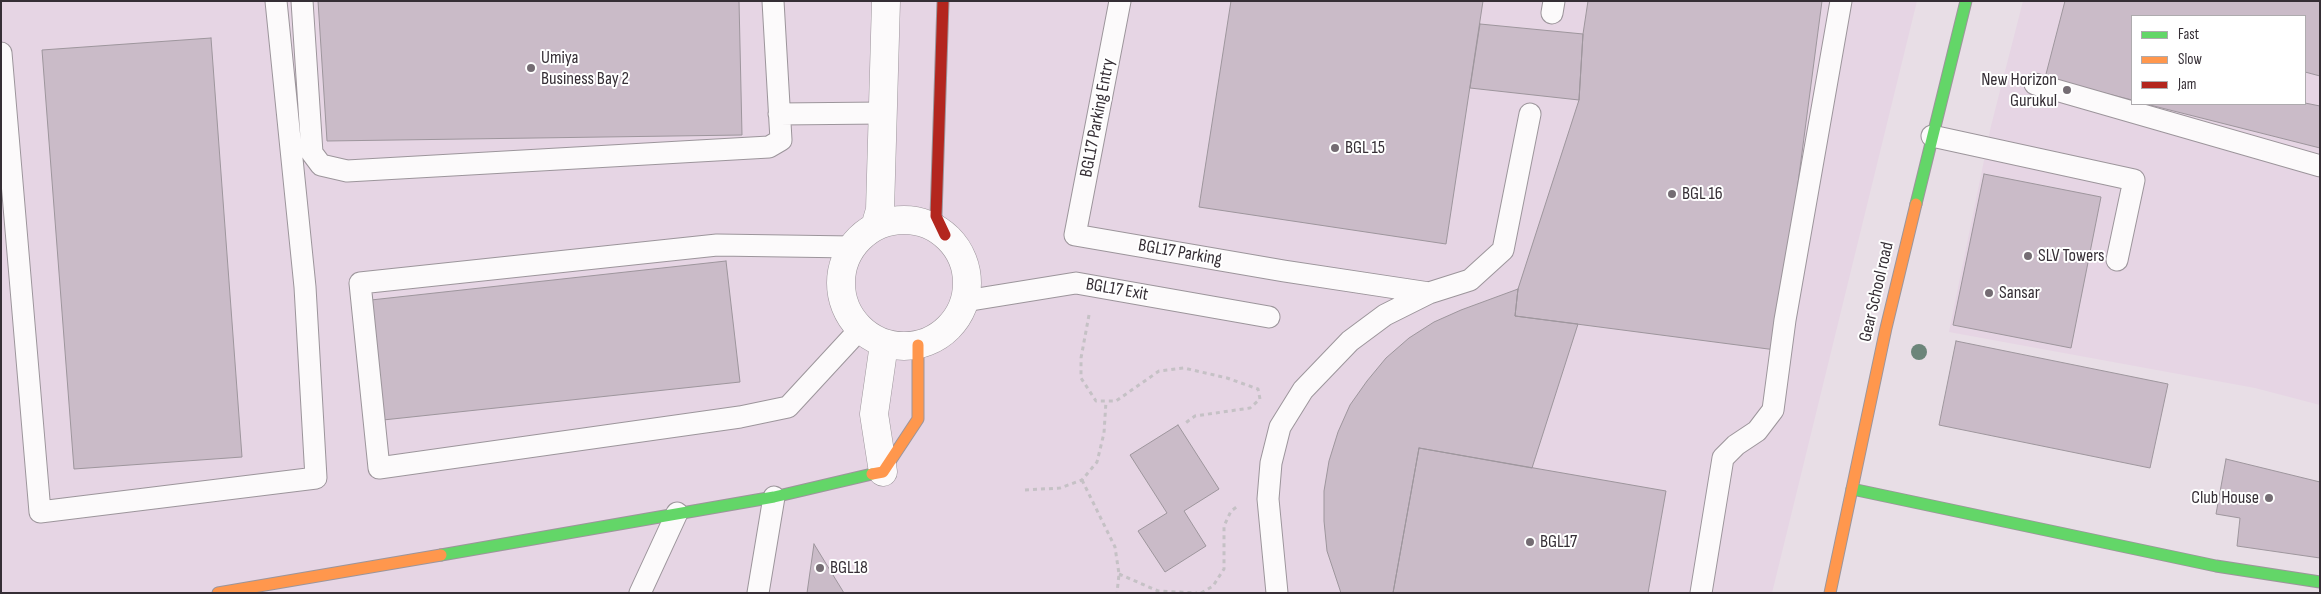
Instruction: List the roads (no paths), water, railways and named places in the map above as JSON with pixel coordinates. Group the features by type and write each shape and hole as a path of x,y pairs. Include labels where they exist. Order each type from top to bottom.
{"street":[{"path":"875,227 880,210 886,1"},
{"path":"943,1 936,216 945,235 959,253 965,267 967,290 965,301 954,322 947,330 939,337 918,345 884,344 860,329 845,307 841,293 842,267 852,247 861,237 875,227 889,222 917,221 945,235"},
{"name":"Gear School road","path":"1830,593 1886,328 1966,1"},
{"path":"883,472 874,414 884,344"},
{"path":"218,593 774,496 883,472 918,419 918,345"},
{"path":"1852,490 2207,564 2320,582"}],"lane":[{"path":"1,53 40,512 316,478 305,287 276,1"},
{"path":"302,1 312,153 321,166 347,171 769,147 781,140 773,1"},
{"name":"BGL17 Parking Entry","path":"1075,235 1120,1"},
{"path":"1701,593 1723,458 1736,445 1757,431 1773,410 1785,320 1841,1"},
{"path":"2034,84 2320,166"},
{"path":"780,114 883,113"},
{"path":"1277,593 1268,499 1271,463 1280,427 1303,390 1350,341 1385,315 1430,292 1470,280 1503,250 1530,114"},
{"path":"1932,136 2134,180 2117,260"},
{"name":"BGL17 Parking","path":"1075,235 1284,271 1430,292"},
{"path":"852,247 717,245 360,283 379,468 740,417 788,407 860,329"},
{"name":"BGL17 Exit","path":"965,301 1076,283 1269,317"},
{"path":"758,593 774,496"},
{"path":"640,593 677,513"}],"place":[{"name":"Umiya Business Bay 2","path":"531,68"},
{"name":"New Horizon Gurukul","path":"2067,90"},
{"name":"BGL 15","path":"1335,148"},
{"name":"BGL 16","path":"1672,194"},
{"name":"SLV Towers","path":"2028,256"},
{"name":"Sansar","path":"1989,293"},
{"name":"Club House","path":"2269,498"},
{"name":"BGL17","path":"1530,542"},
{"name":"BGL18","path":"820,568"}]}
